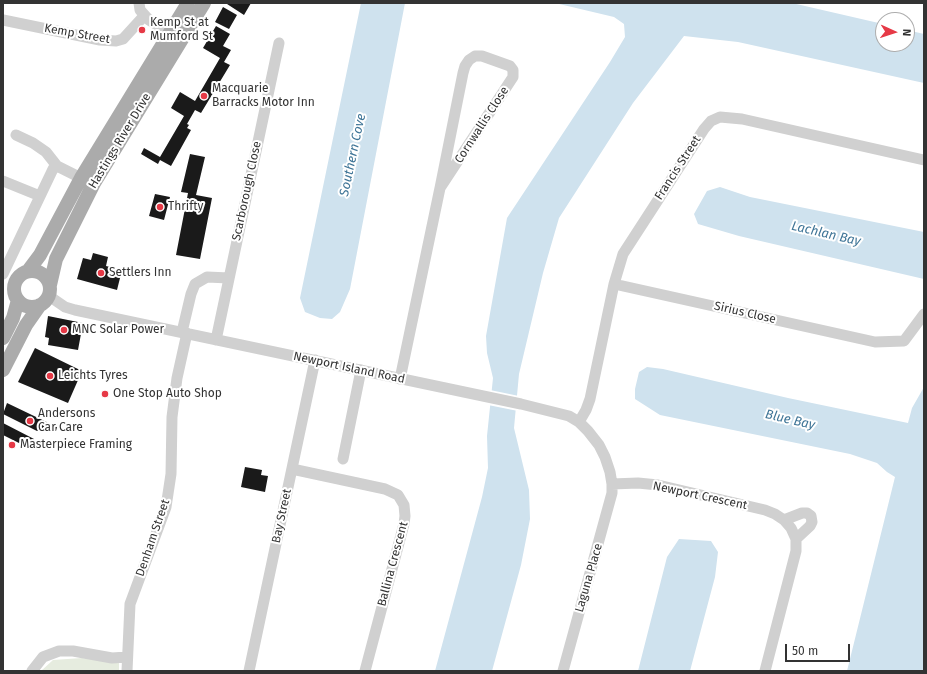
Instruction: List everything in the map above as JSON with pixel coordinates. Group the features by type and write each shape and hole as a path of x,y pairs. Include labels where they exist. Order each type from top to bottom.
{"main road":[{"name":"Hastings River Drive","path":"3,370 26,325 46,295 56,259 91,188 176,36 188,3"},
{"name":"Hastings River Drive","path":"28,271 40,255 81,178 176,36 204,3"},
{"path":"3,338 13,318 18,300 16,294 16,283 23,274 28,271 34,271 44,275 46,295 28,306 18,300"}],"street":[{"path":"139,3 140,10 144,16 151,22 176,36"},
{"name":"Kemp Street","path":"3,20 100,40 116,41 123,38 144,16"},
{"name":"Scarborough Close","path":"216,340 279,43"},
{"name":"Cornwallis Close","path":"400,379 465,66 469,60 475,56 482,56 510,66 513,70 513,77 510,83 440,188"},
{"name":"Francis Street","path":"579,422 590,399 614,284 620,261 626,247 704,129 711,121 720,116 742,119 924,160"},
{"path":"3,274 53,169 57,166 46,152 33,143 16,135"},
{"name":"Hastings River Drive","path":"57,166 81,178"},
{"path":"3,181 40,196"},
{"name":"Denham Street","path":"127,671 130,604 166,507 171,474 172,417 191,294 195,284 207,277 229,278"},
{"name":"Sirius Close","path":"614,284 875,342 904,341 924,314"},
{"name":"Newport Island Road","path":"46,295 65,307 75,310 521,404 568,416 579,422 599,444 606,457 612,484"},
{"name":"Bay Street","path":"249,671 315,360"},
{"path":"343,459 361,370"},
{"name":"Ballina Crescent","path":"292,469 385,489 398,495 404,505 404,524 364,671"},
{"name":"Newport Crescent","path":"612,484 658,485 765,510 784,520 792,528 796,539"},
{"name":"Laguna Place","path":"563,671 610,502 612,484"},
{"path":"765,671 794,563 796,539 810,526 812,522 811,516 802,513 784,520"},
{"path":"32,671 43,657 59,651 73,651 112,658 127,657"}],"shaded area":[{"path":"82,658 119,662 119,671 41,671 53,660"}],"water":[{"name":"Southern Cove","path":"361,3 405,3 350,289 340,312 332,319 320,318 305,312 300,298"},
{"path":"555,3 792,3 875,22 875,52 915,52 915,32 924,34 924,83 738,42 684,36 633,103 559,218 543,273 519,374 514,428 529,490 530,519 521,565 492,671 435,671 482,497 488,468 487,436 493,378 487,353 486,336 507,218 625,37 624,24 614,17"},
{"name":"Lachlan Bay","path":"720,187 750,197 924,232 924,279 739,236 698,224 694,214 707,191"},
{"name":"Blue Bay","path":"647,367 663,369 788,398 908,423 912,408 924,387 924,671 847,671 895,477 877,463 850,454 660,415 635,399 635,389 639,372"},
{"path":"679,539 711,541 718,552 715,577 690,671 638,671 667,557"}],"pier":[{"path":"490,390 519,396 518,411 488,405"}],"building":[{"path":"227,3 251,3 244,15"},
{"path":"223,7 237,15 229,29 215,22"},
{"name":"Macquarie Barracks Motor Inn","path":"216,26 230,34 223,46 231,50 224,62 230,65 201,113 195,110 187,124 189,125 187,128 191,130 171,166 160,160 158,164 141,154 144,148 160,157 184,116 171,108 180,92 195,101 220,58 203,48"},
{"path":"190,154 205,157 196,195 212,198 200,259 176,255 188,193 181,192"},
{"name":"Thrifty","path":"155,194 170,197 164,220 149,216"},
{"path":"93,253 108,257 106,266 122,270 117,290 77,279 83,258 91,260"},
{"name":"MNC Solar Power","path":"48,316 83,323 78,350 48,345 49,338 45,337"},
{"name":"Leichts Tyres","path":"35,348 82,371 68,403 18,382"},
{"name":"Andersons Car Care","path":"7,403 57,427 56,431 37,431 3,414"},
{"path":"3,423 34,439 29,448 3,435"},
{"path":"245,467 262,470 261,475 268,476 265,492 241,487"}],"place":[{"name":"Kemp St at Mumford St","path":"142,30"},
{"name":"Macquarie Barracks Motor Inn","path":"204,96"},
{"name":"Thrifty","path":"160,207"},
{"name":"Settlers Inn","path":"101,273"},
{"name":"MNC Solar Power","path":"64,330"},
{"name":"Leichts Tyres","path":"50,376"},
{"name":"One Stop Auto Shop","path":"105,394"},
{"name":"Andersons Car Care","path":"30,421"},
{"name":"Masterpiece Framing","path":"12,445"}]}
